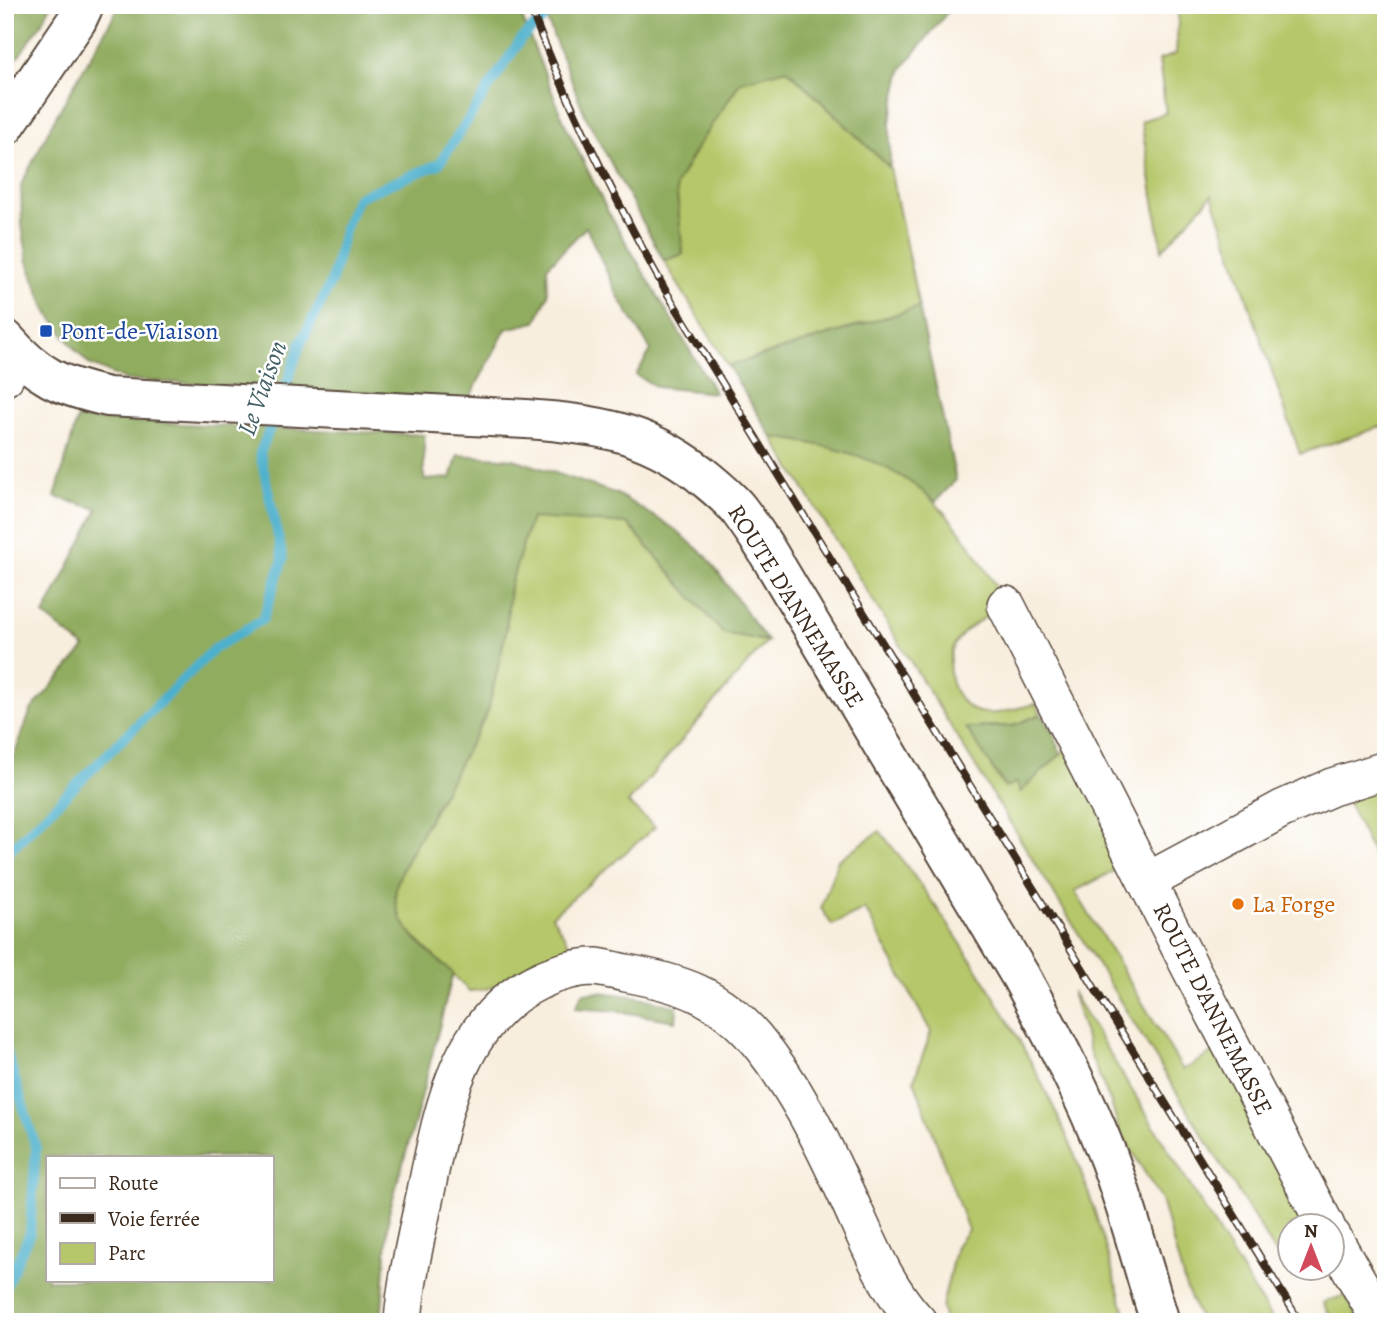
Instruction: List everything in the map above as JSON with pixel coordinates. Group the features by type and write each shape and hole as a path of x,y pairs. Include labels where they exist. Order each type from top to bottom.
{"main road":[{"path":"5,126 77,20 84,5"},
{"name":"ROUTE D'ANNEMASSE","path":"9,356 56,382 108,397 471,416 583,425 651,442 677,457 717,487 738,509 764,546 1014,965 1054,1038 1084,1098 1110,1161 1160,1322"}],"street":[{"name":"ROUTE D'ANNEMASSE","path":"1006,605 1319,1212"},
{"path":"1148,881 1282,809 1332,788 1386,770"},
{"path":"403,1322 414,1251 439,1130 468,1047 508,999 528,986 561,972 594,967 662,979 694,991 719,1003 753,1037 776,1064 807,1115 834,1166 877,1261 895,1292 918,1322"},
{"path":"1346,1261 1381,1322"}],"green space":[{"path":"5,5 51,5 40,26 5,75"},
{"path":"120,5 517,5 565,124 607,210 715,393 657,387 636,375 651,350 619,298 586,227 547,267 548,295 536,322 506,329 469,399 126,380 89,364 72,346 45,308 28,262 22,225 21,185 54,120"},
{"path":"541,5 953,5 902,69 890,122 890,168 787,69 741,81 699,144 676,185 683,254 664,261 586,117"},
{"path":"1179,5 1386,5 1386,425 1300,454 1212,195 1162,250 1141,121 1166,113 1159,60 1176,54"},
{"path":"787,69 890,168 919,307 728,366 664,261 683,254 676,185 699,144 741,81"},
{"path":"919,307 956,480 935,502 899,475 859,456 817,444 772,437 728,366"},
{"path":"77,419 424,435 424,480 451,478 458,455 514,459 617,494 673,528 707,557 767,641 723,633 628,524 531,518 510,586 506,631 488,711 408,858 397,884 398,911 404,923 422,945 453,973 389,1212 381,1322 5,1322 5,780 31,710 85,648 44,615 98,509 55,497"},
{"path":"772,437 817,444 854,454 887,468 914,485 939,507 984,566 1006,605 970,627 954,645 950,657 953,686 967,705 979,712 1001,712 1037,704 1041,714 1012,726 980,726 991,767 1005,788 1016,782 1020,791 1076,740 1137,859 1075,891 1183,1070 1230,1043 1302,1212 1276,1212 1276,1253"},
{"path":"531,517 628,524 723,633 767,641 628,803 655,827 552,916 575,953 527,967 492,987 469,991 413,936 398,912 395,893 408,858 488,711 506,631 510,586"},
{"path":"1041,714 1054,734 1061,754 1020,792 1016,782 1006,788 966,728 1012,726"},
{"path":"1386,770 1386,880 1343,793"},
{"path":"880,831 934,904 984,979 1029,1058 1068,1139 1086,1184 1128,1322 945,1322 942,1307 956,1246 968,1230 914,1080 931,1032 865,909 832,925 821,908 838,860"},
{"path":"599,992 639,997 677,1007 676,1021 617,1011 575,1008 583,993"},
{"path":"1072,992 1274,1322 1201,1322 1185,1285 1161,1200 1119,1129 1092,1059"},
{"path":"1345,1295 1360,1322 1334,1322 1323,1303"}],"waterway":[{"name":"Le Viaison","path":"282,398 300,345 332,280 345,227 358,197 439,164 521,39 558,5"},
{"name":"Le Viaison","path":"5,855 215,648 263,619 283,559 260,453 275,415"},
{"name":"Le Viaison","path":"5,1047 36,1148 30,1233 5,1288"}],"railway":[{"path":"529,5 592,149 664,288 1300,1322"}],"place":[{"name":"Pont-de-Viaison","path":"46,331"},
{"name":"La Forge","path":"1238,904"}]}
